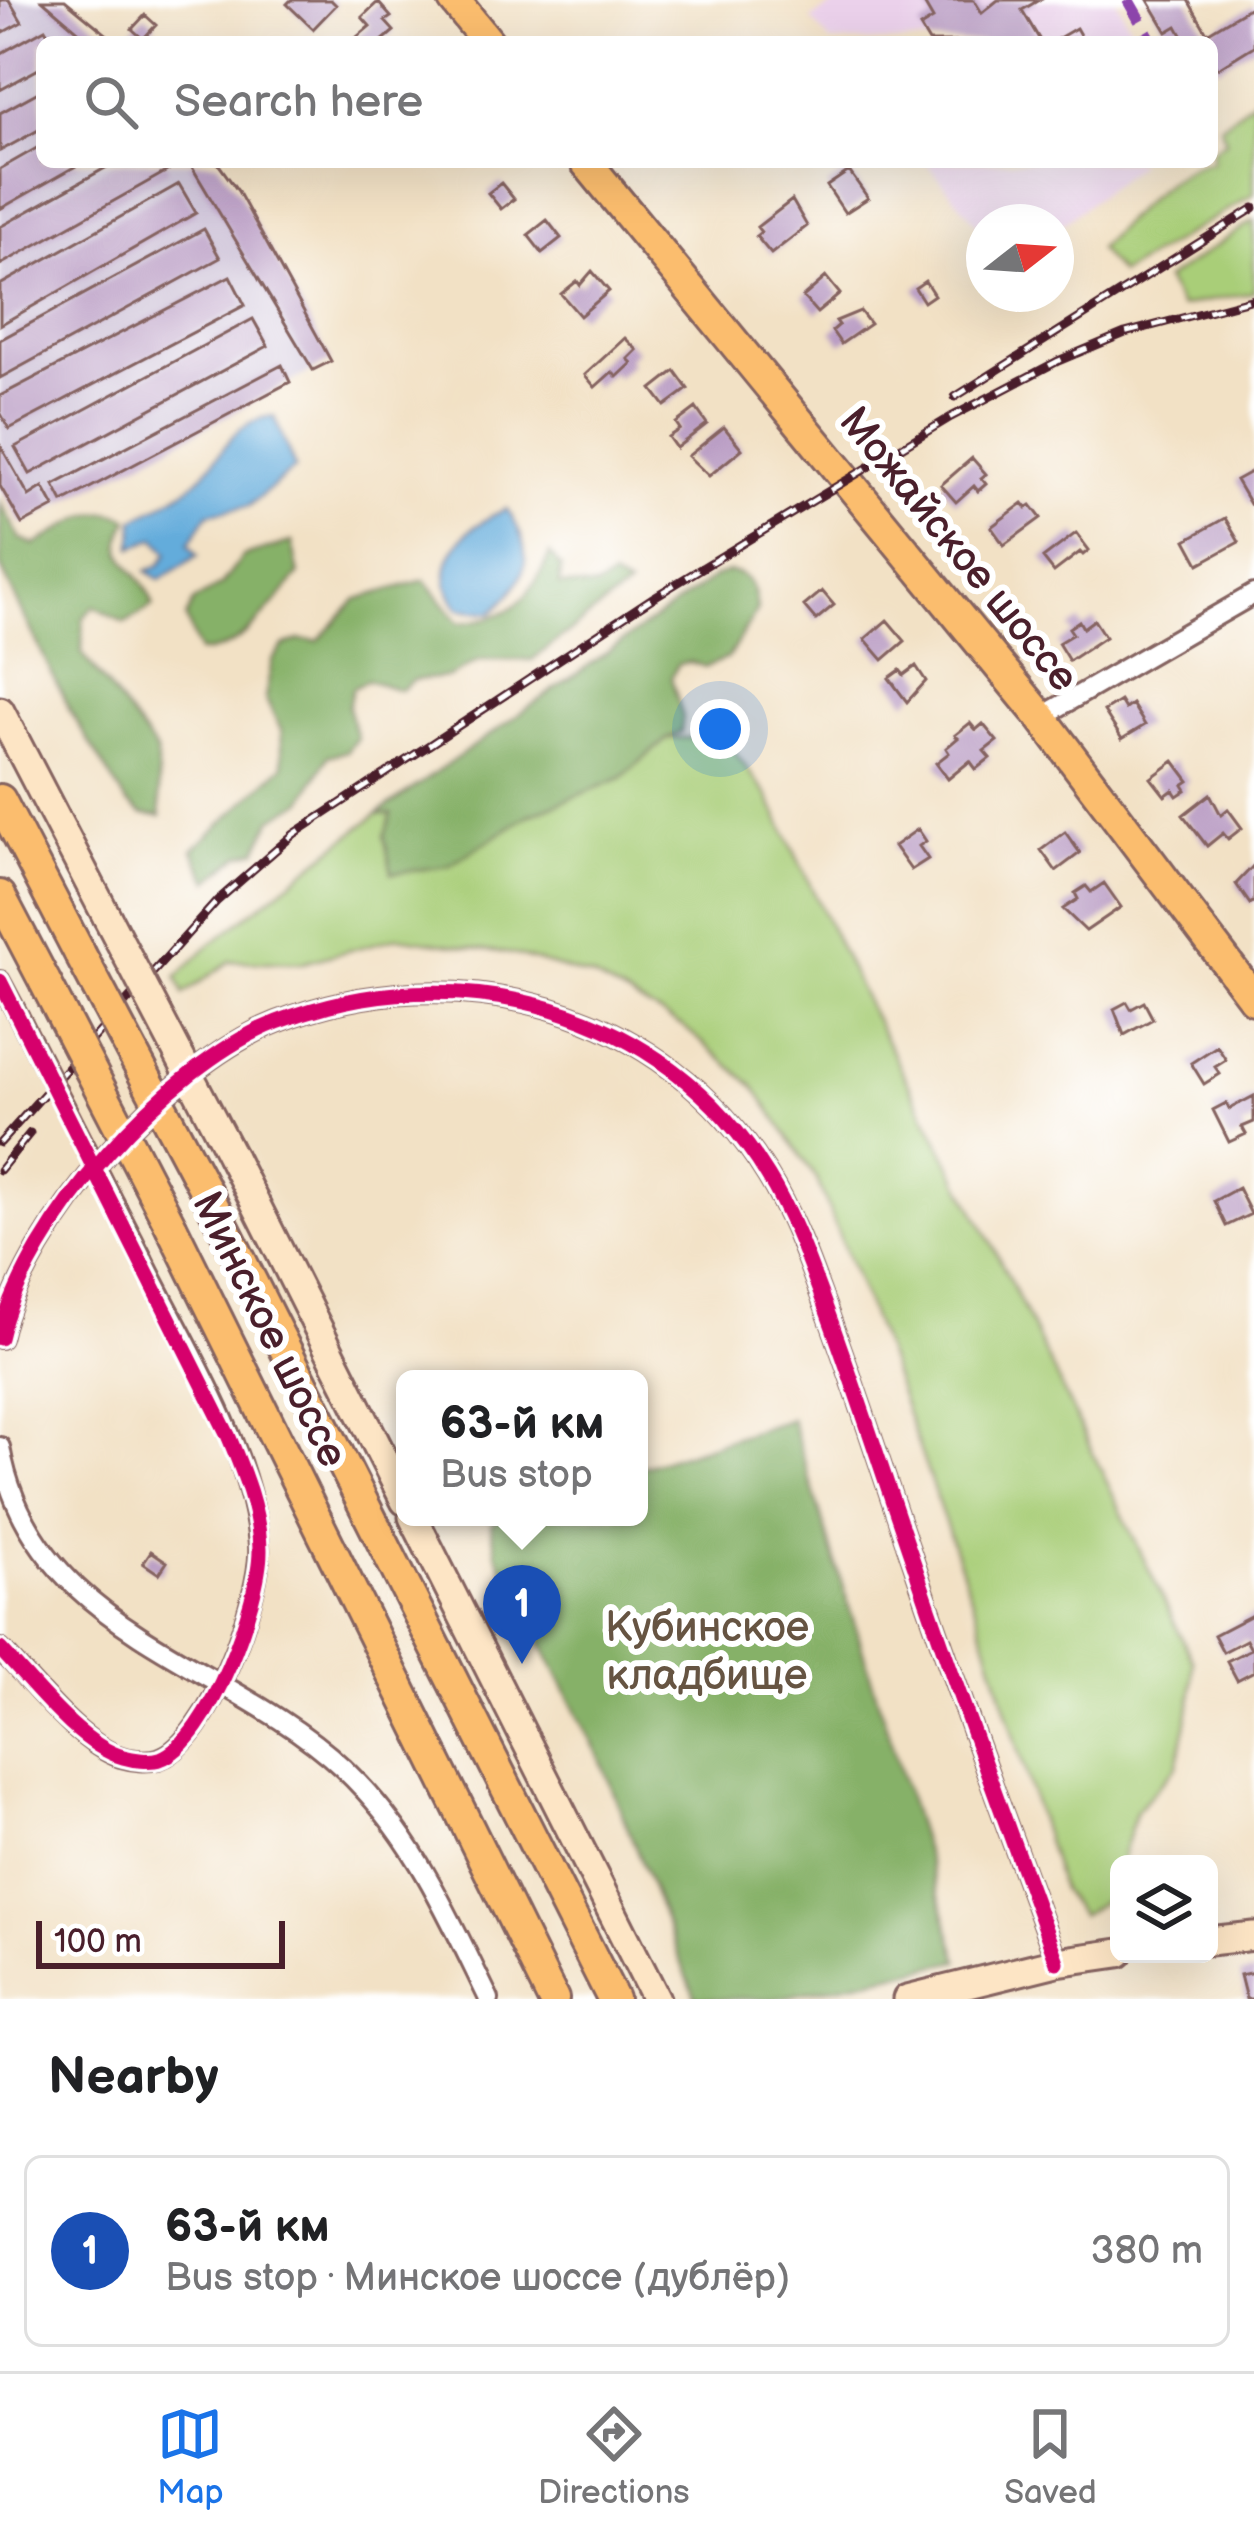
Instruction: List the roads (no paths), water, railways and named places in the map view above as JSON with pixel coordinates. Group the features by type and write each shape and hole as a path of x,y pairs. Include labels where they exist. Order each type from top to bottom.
{"main road":[{"path":"454,0 483,36"},
{"name":"Можайское шоссе","path":"591,168 1041,718 1254,999"},
{"path":"0,711 396,1483"},
{"name":"Минское шоссе","path":"0,800 203,1186 613,1999"},
{"name":"Минское шоссе","path":"0,896 172,1228 553,1999"},
{"path":"418,1526 656,1999"},
{"path":"1218,1940 1254,1936"},
{"path":"907,1999 1057,1962 1110,1954"}],"street":[{"path":"1041,718 1254,594"},
{"path":"0,981 228,1435 250,1489 260,1548 256,1596 239,1646 198,1722 180,1745 160,1759 119,1757 83,1734 0,1648"},
{"path":"0,1339 7,1309 42,1242 111,1150 156,1103 217,1051 261,1028 336,1001 400,991 467,991 527,1001 592,1022 659,1059 718,1110 768,1176 805,1250 943,1652 1057,1962"},
{"path":"0,1448 5,1479 28,1528 62,1574 107,1614 287,1724 342,1767 395,1822 434,1886 489,1999"}],"water":[{"path":"274,416 295,468 249,506 209,513 189,544 198,555 160,580 147,571 160,565 168,553 156,538 133,547 134,520 198,480 248,424"},
{"path":"507,509 525,552 521,577 491,613 459,609 446,577 454,548 477,525"}],"railway":[{"path":"955,397 1254,208"},
{"path":"0,1143 217,901 294,834 654,597 951,417 1058,361 1125,333 1254,299"},
{"path":"0,1170 30,1133"}],"place":[{"name":"63-й км","path":"522,1664"}],"park label":[{"name":"Кубинское кладбище","path":"707,1652"}]}
